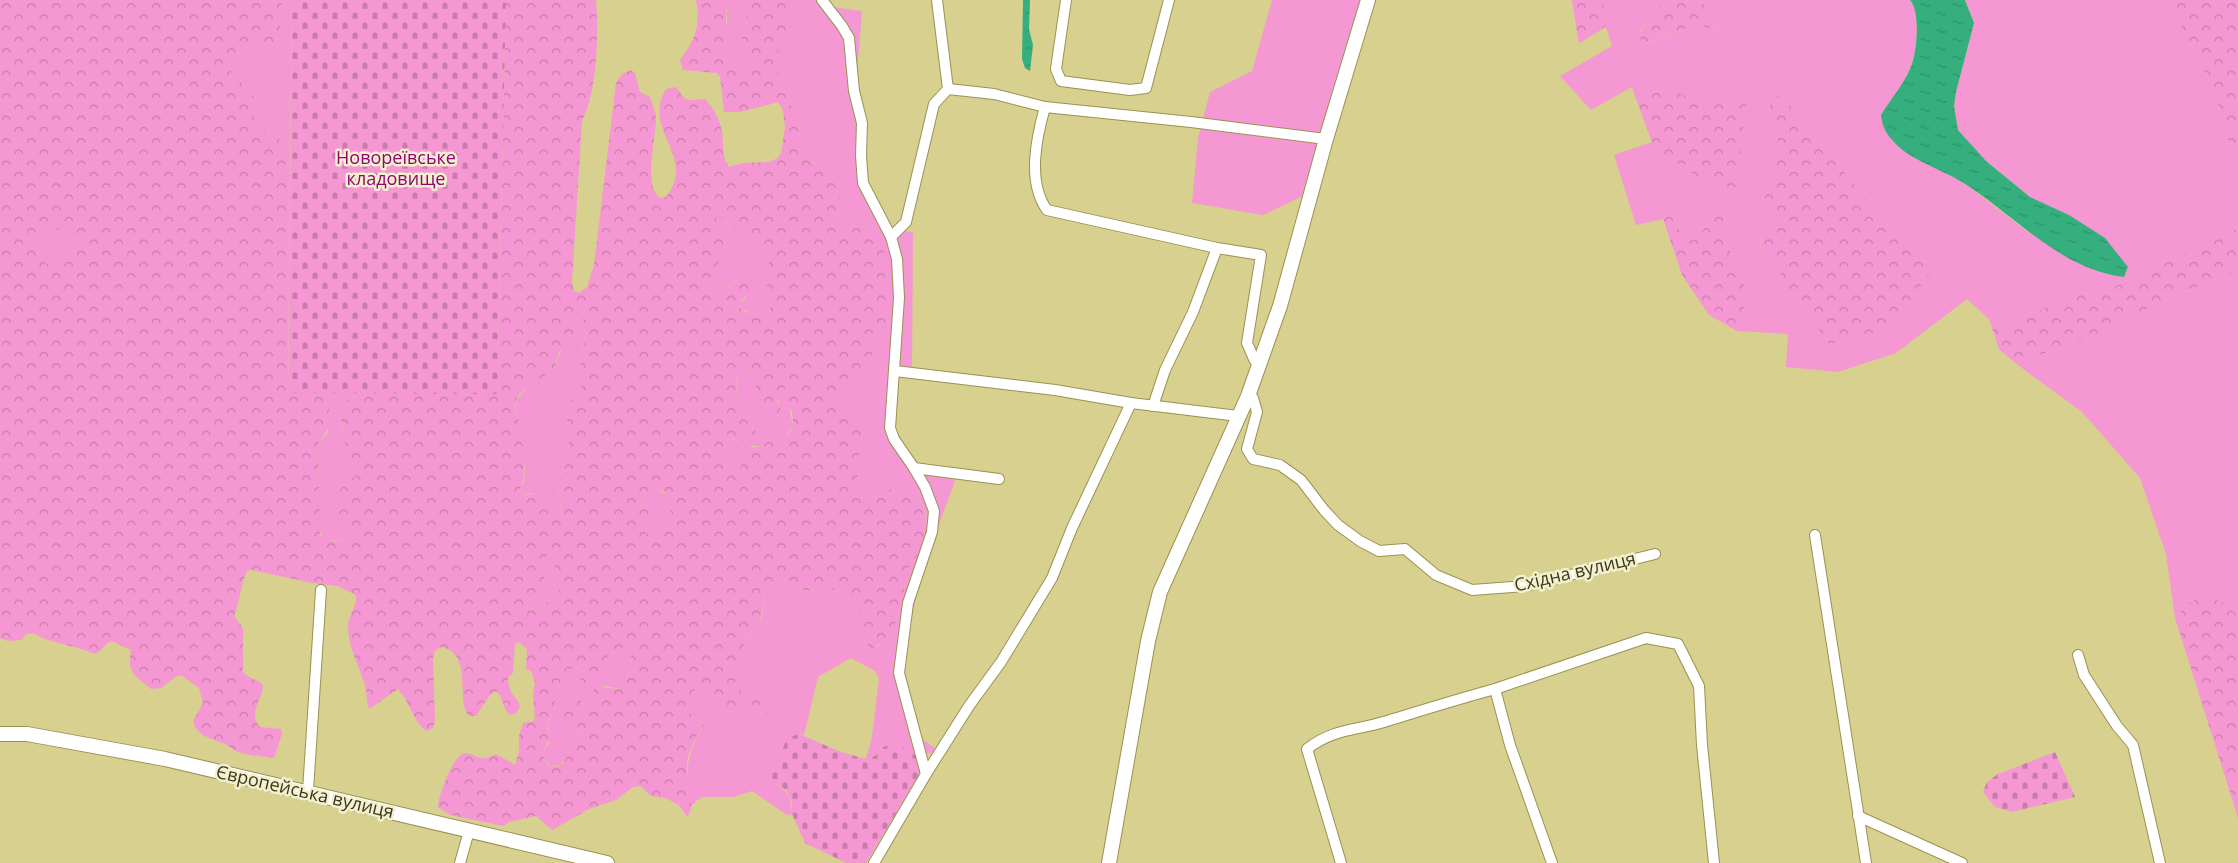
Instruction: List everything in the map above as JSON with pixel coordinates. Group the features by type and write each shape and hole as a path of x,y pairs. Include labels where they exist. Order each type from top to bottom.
{"main road":[{"path":"1109,863 1148,641 1160,592 1248,396 1280,306 1326,138 1368,0"},
{"name":"Європейська вулиця","path":"0,734 27,734 97,746 308,791 607,863"}],"street":[{"path":"822,0 849,38 854,91 862,123 861,156 863,183 892,237 897,259 899,298 895,371 890,404 890,428 894,439 914,468 934,511 932,532 908,603 899,673 926,774"},
{"path":"937,0 948,90"},
{"path":"1066,0 1056,69 1058,77 1061,81 1130,90 1146,88 1169,0"},
{"path":"892,237 906,222 934,104 948,90 994,94 1045,107 1326,138"},
{"path":"1045,107 1040,124 1035,169 1039,199 1047,210 1217,248 1261,255 1247,343 1258,366"},
{"path":"1153,406 1166,370 1194,312 1217,248"},
{"path":"895,371 1055,390 1131,403 1238,416"},
{"name":"Східна вулиця","path":"1248,396 1254,398 1257,412 1246,449 1253,460 1280,465 1301,480 1338,525 1360,541 1379,551 1404,549 1436,575 1472,590 1526,586 1655,554"},
{"path":"874,863 926,774 969,706 1001,662 1052,578 1072,528 1131,403"},
{"path":"914,468 998,479"},
{"path":"1815,535 1866,863"},
{"path":"308,791 321,590"},
{"path":"1341,863 1307,749 1322,737 1384,722 1438,704 1495,689 1646,638 1678,644 1699,686 1702,745 1714,863"},
{"path":"2078,655 2084,675 2117,726 2133,745 2160,863"},
{"path":"1495,689 1510,745 1552,863"},
{"path":"1858,816 1962,863"},
{"path":"460,863 469,831"}],"green space":[{"path":"0,0 282,0 280,33 274,42 266,48 246,47 229,60 231,71 259,102 254,111 254,122 279,138 290,159 288,392 323,393 330,411 329,427 318,444 318,455 320,535 333,541 343,539 354,529 344,528 339,520 337,509 337,499 340,490 355,476 347,463 342,461 341,451 347,438 338,415 343,402 360,393 497,394 506,0 596,0 596,62 591,95 582,121 572,282 574,291 579,293 587,287 594,265 616,83 622,74 631,70 635,74 640,92 650,97 655,110 656,119 651,173 652,184 660,198 666,197 674,182 676,169 660,118 660,104 666,89 676,87 685,99 705,99 708,102 720,122 724,154 729,167 743,163 769,162 778,158 781,153 785,127 783,111 778,102 740,112 724,112 720,77 717,73 683,70 680,60 690,46 696,32 698,18 696,0 727,0 725,38 723,44 718,49 736,62 742,70 747,69 749,65 741,42 747,29 746,9 750,0 792,0 787,27 774,65 795,115 805,158 824,172 837,190 842,204 836,212 837,222 856,228 867,226 875,233 884,251 887,310 884,330 874,349 870,363 850,376 838,392 844,414 866,427 859,445 859,472 853,496 858,499 887,488 901,494 917,497 923,505 928,529 920,552 908,568 902,603 891,636 873,649 865,643 860,614 853,602 847,597 828,587 817,590 804,590 791,582 776,577 766,591 760,620 746,640 734,686 747,695 766,694 773,706 769,712 764,713 727,712 703,690 699,688 693,691 689,711 693,717 700,719 704,724 693,744 688,759 687,771 691,806 687,817 679,805 665,798 651,796 640,786 633,787 616,800 589,809 552,830 536,816 509,822 503,826 450,815 438,807 443,787 458,757 465,753 483,758 496,754 515,765 523,723 533,721 535,717 533,694 535,682 531,671 526,669 527,649 519,642 515,644 513,673 508,677 511,692 520,707 516,713 510,715 507,712 496,691 490,695 476,716 469,716 465,708 461,667 457,658 451,651 441,647 435,651 433,658 435,721 433,728 427,731 418,722 398,689 369,709 365,685 352,650 348,628 356,595 337,586 312,583 252,570 247,571 234,616 243,628 243,672 263,685 255,712 256,722 260,727 281,729 282,734 274,758 238,752 200,733 193,721 203,703 199,688 182,676 177,676 161,688 151,689 133,673 130,664 131,650 111,641 95,654 47,640 33,633 26,634 22,640 8,641 0,638","holes":["717,216 732,228 756,239 770,251 772,257 766,273 768,291 772,303 769,310 756,314 742,311 740,303 749,291 746,276 721,290 714,289 709,283 726,245 725,239 718,227","51,227 70,234 74,248 72,253 65,259 46,264 26,244 31,236","575,307 581,311 587,332 580,361 582,384 580,391 565,408 570,437 565,467 559,480 561,517 554,516 550,495 544,492 523,495 520,489 524,475 524,456 515,402 521,393 550,372 559,353 571,341 575,329","747,370 753,373 761,405 764,410 776,417 781,413 777,393 783,388 786,390 787,403 792,412 793,423 790,433 787,435 773,437 762,446 748,448 741,456 740,470 733,472 725,460 723,450 726,442 730,439 744,441 756,432 733,404 737,392 736,383 738,377","655,487 668,494 677,492 677,507 668,512 666,517 669,527 667,532 653,528 645,535 651,511 647,508 636,509 634,506 650,488","547,554 551,554 555,559 555,573 561,589 540,609 527,608 528,600 544,591 544,572","628,647 630,652 631,657 625,688 597,687 594,689 594,692 601,700 592,710 586,708 577,697 572,696 566,701 562,708 561,716 564,723 574,723 578,728 580,733 579,741 561,764 555,767 548,766 543,752 551,736 547,730 549,719 554,711 556,695 567,668 574,669 584,664 586,666 582,672 580,682 583,685 594,677 607,658 613,653"]},
{"path":"282,0 292,0 290,159 279,138 254,122 254,111 259,102 231,71 229,60 246,47 266,48 280,11"},
{"name":"Новореївське кладовище","path":"292,0 506,0 497,394 288,393"},
{"path":"727,0 750,0 746,9 747,29 741,42 749,65 747,69 742,70 718,49 727,22"},
{"path":"792,0 821,0 824,6 862,11 857,74 865,121 865,184 888,230 913,232 912,375 898,374 891,436 899,452 908,458 918,463 958,473 921,573 899,683 915,734 939,751 916,756 883,747 875,756 866,759 872,737 879,678 875,671 851,658 818,677 804,735 799,734 770,781 789,797 792,814 787,815 752,791 733,797 701,797 692,805 688,781 688,763 693,746 704,724 700,719 693,717 689,711 693,691 699,688 703,690 727,712 741,710 762,714 759,694 749,696 734,687 745,643 761,619 766,591 776,577 791,582 804,590 817,590 828,587 847,597 853,602 860,614 865,643 878,647 884,639 891,635 902,603 908,568 920,552 928,524 923,505 917,497 901,494 887,488 858,499 853,496 859,472 859,445 866,427 844,414 838,392 850,376 870,363 874,349 884,330 867,226 856,228 837,222 836,211 815,163 805,159 795,115 773,65 787,27"},
{"path":"1272,0 1374,0 1317,189 1263,215 1192,203 1198,138 1210,92 1252,71"},
{"path":"1572,0 1668,0 1656,10 1640,31 1642,45 1695,25 1721,31 1701,0 1910,0 1916,14 1917,23 1916,43 1912,62 1904,80 1881,115 1901,149 1963,182 2028,232 2043,204 2030,197 1986,161 1958,130 1954,106 1956,92 1974,23 1965,0 2168,0 2215,92 2224,128 2238,169 2238,227 2229,234 2109,289 2071,297 2008,323 1989,319 1967,299 1896,353 1838,372 1786,367 1788,334 1737,331 1748,295 1734,257 1721,239 1716,207 1698,239 1685,241 1671,214 1663,219 1636,225 1614,155 1652,142 1632,87 1591,110 1560,76 1612,46 1606,27 1579,43","holes":["1774,93 1790,105 1887,225 1933,268 1854,337 1829,345 1812,319 1784,288 1779,268 1760,252 1761,230 1775,220 1778,184 1774,160 1778,140 1767,114"]},
{"path":"1572,0 1603,0 1606,26 1579,43"},
{"path":"1668,0 1701,0 1721,31 1695,25 1641,45 1640,32 1656,10"},
{"path":"2168,0 2238,0 2238,169 2224,128 2215,92"},
{"path":"1666,86 1695,101 1746,104 1737,187 1714,187 1663,154 1652,142 1632,87"},
{"path":"1774,93 1790,105 1887,225 1933,268 1892,330 1854,337 1829,345 1812,319 1784,288 1779,268 1760,252 1761,230 1775,220 1763,193 1778,184 1774,160 1778,140 1767,114"},
{"path":"1716,207 1724,211 1721,239 1734,257 1748,295 1737,331 1709,315 1682,275 1663,219 1671,214 1685,241 1698,239"},
{"path":"717,216 724,218 727,225 760,241 770,251 772,257 766,273 768,291 772,303 769,310 756,314 742,310 740,303 746,298 739,279 721,290 714,289 709,283 726,243 716,224"},
{"path":"51,227 70,234 74,248 69,257 46,265 42,258 26,244 31,236"},
{"path":"2238,227 2238,273 2228,274 2168,299 2081,341 2015,363 1999,349 1989,319 2008,323 2071,297 2109,289 2229,234"},
{"path":"2238,273 2238,616 2227,605 2187,604 2175,618 2166,554 2140,478 2082,412 2015,363 2081,341 2168,299 2228,274"},
{"path":"574,307 581,310 587,331 580,361 582,384 580,391 565,408 570,437 565,467 559,480 561,517 554,516 550,495 529,493 523,495 520,489 524,482 525,468 519,419 515,406 516,400 530,384 554,368 562,348 572,339 575,333"},
{"path":"747,370 754,373 758,398 772,416 779,416 779,402 775,396 777,392 783,388 786,390 793,426 787,435 773,437 762,446 752,446 741,456 740,470 733,472 725,460 724,446 730,439 737,441 754,429 733,404 737,392 737,380"},
{"path":"323,393 360,393 343,402 339,420 347,438 341,451 355,476 340,490 349,527 354,529 344,538 336,540 323,539 319,529 318,444 328,432 330,411"},
{"path":"655,487 663,493 677,491 677,507 669,512 667,532 662,532 658,529 645,536 651,511 647,508 636,509 634,506 650,488"},
{"path":"547,554 551,554 555,559 555,573 561,589 540,609 526,608 528,600 544,590"},
{"path":"2206,595 2227,605 2238,616 2238,818 2175,618 2187,604"},
{"path":"628,647 631,657 625,688 604,686 600,703 592,710 585,708 582,701 564,723 574,723 580,733 579,741 560,765 549,766 543,752 549,743 548,723 554,711 556,695 567,668 578,668 584,663 587,666 582,672 596,673 613,653"},
{"path":"799,734 841,752 866,759 875,756 883,747 896,743 916,756 920,773 866,863 846,863 805,843 792,814 792,802 786,790 770,781 787,738"},
{"path":"2055,752 2075,797 2012,812 1995,807 1983,792 1987,782 1998,774"}],"water":[{"path":"1023,0 1030,0 1029,29 1033,45 1030,71 1025,68 1022,59"},
{"path":"1910,0 1965,0 1974,23 1956,92 1954,106 1958,130 1986,161 2030,197 2069,215 2105,238 2128,267 2124,277 2101,272 2058,252 2038,239 1982,195 1962,182 1905,152 1889,136 1883,125 1881,115 1907,75 1916,44 1916,14"}]}
